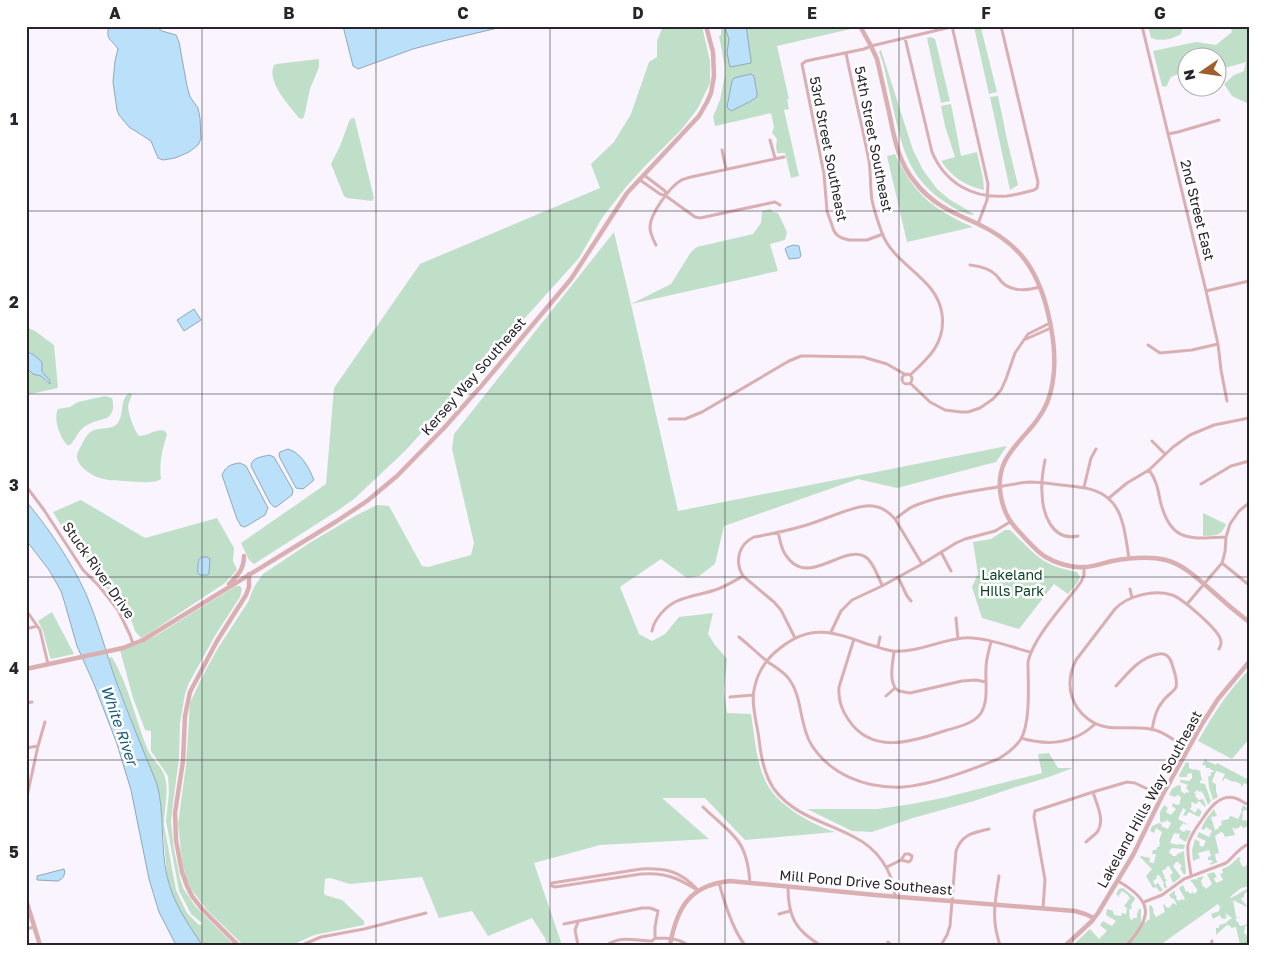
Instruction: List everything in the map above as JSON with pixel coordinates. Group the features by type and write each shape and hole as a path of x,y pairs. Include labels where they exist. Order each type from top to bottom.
{"street":[{"name":"Kersey Way Southeast","path":"26,669 123,648 143,640 337,521 367,501 397,476 444,428 483,384 571,279 627,193 704,109 713,84 714,68 713,52 706,26"},
{"path":"860,26 877,60 899,155 904,165 914,180 932,200 943,208 1004,238 1018,251 1037,278 1047,310 1056,358 1055,372 1046,404 1036,423 1006,459 1001,470 999,487 1002,504 1010,522 1046,557 1063,564 1084,567 1129,558 1153,558 1168,561 1189,571 1249,622"},
{"path":"846,53 953,26 988,184 986,205 978,224"},
{"path":"905,38 932,152 940,168 952,181 974,192 1009,196 1034,190 1038,182 1001,26"},
{"name":"2nd Street East","path":"1142,26 1206,291 1218,344 1227,401"},
{"name":"53rd Street Southeast","path":"846,53 806,60 801,66 824,174 828,217 834,231 845,240 860,240 882,234"},
{"name":"54th Street Southeast","path":"846,53 869,164 873,203 882,234 900,260 932,288 942,314 940,336 935,348 910,376"},
{"path":"1168,134 1219,120"},
{"path":"770,140 775,158"},
{"path":"722,150 726,169"},
{"path":"656,245 650,228 653,214 679,182 686,178 784,156"},
{"path":"644,175 665,191 666,196"},
{"path":"640,180 700,218 775,202 780,205"},
{"path":"970,265 983,267 994,273 1004,284 1011,288 1024,290 1040,287"},
{"path":"1206,291 1249,281"},
{"path":"906,374 902,378 903,382 910,383 930,402 945,410 965,412 980,408 989,403 1002,390 1015,353 1028,334 1050,326"},
{"path":"1148,345 1160,353 1192,350 1218,344"},
{"path":"669,419 685,419 702,412 788,361 802,356 870,358 887,364 910,376 912,378 910,383"},
{"path":"1109,498 1127,483 1149,470 1181,440 1195,432 1214,425 1249,418"},
{"path":"1152,441 1166,454"},
{"path":"1084,487 1091,458 1096,449"},
{"path":"1045,460 1042,492 1046,517 1062,536 1078,536"},
{"path":"1201,484 1231,466 1249,461"},
{"path":"1149,470 1155,479 1165,516 1169,524 1177,532 1194,538 1226,537"},
{"path":"895,519 911,508 923,503 999,487 1030,482 1084,487 1098,491 1113,502 1120,516 1129,558"},
{"name":"Stuck River Drive","path":"26,486 83,570 99,586 118,610 133,645"},
{"path":"1187,604 1222,563 1230,524 1239,511 1249,503"},
{"path":"795,638 781,610 743,576 739,568 738,556 744,543 754,537 804,526 855,508 872,505 889,512 895,519 922,564"},
{"path":"831,632 838,616 846,605 860,596 882,586 963,540 995,532 1010,522"},
{"path":"778,532 785,554 796,565 811,568 856,554 870,561 882,586"},
{"path":"941,552 951,571"},
{"path":"223,590 240,573 243,568 244,556"},
{"path":"1222,563 1249,584"},
{"path":"739,637 789,680 796,695 810,742 820,756 832,767 869,785 904,787 917,785 998,759 1010,751 1021,738 1026,722 1030,652 1044,630 1081,582 1084,575 1084,567"},
{"path":"238,945 202,908 192,896 187,886 182,872 176,840 175,812 183,761 185,716 190,692 217,641 246,595 249,587 249,574"},
{"path":"652,631 655,622 664,611 676,602 717,589 743,576"},
{"path":"898,577 906,596 911,601"},
{"path":"1130,589 1132,598"},
{"path":"1188,750 1166,735 1152,730 1110,728 1095,724 1080,711 1074,702 1070,687 1071,673 1076,660 1114,610 1124,601 1154,594 1165,593 1187,604 1216,632 1221,640 1219,649"},
{"path":"26,610 42,635 49,664"},
{"path":"956,618 958,639"},
{"path":"26,629 37,626"},
{"path":"895,896 894,884 887,867 875,852 855,837 807,816 781,796 770,780 762,759 753,695 761,669 780,648 795,638 811,633 831,632 894,651 973,638 1030,652"},
{"path":"878,647 880,637"},
{"path":"854,639 840,680 839,693 844,712 851,724 862,734 876,741 895,744 967,724 980,715 985,701 986,668 991,642"},
{"path":"894,651 892,680 898,691 910,693 962,681 976,680 986,682"},
{"path":"1116,686 1143,660 1159,654 1169,657 1172,661 1176,684 1174,690 1158,707 1152,730"},
{"name":"Lakeland Hills Way Southeast","path":"1066,945 1094,918 1142,838 1162,796 1212,706 1249,662"},
{"path":"886,696 895,688"},
{"path":"730,697 753,695"},
{"path":"26,703 32,702"},
{"path":"26,801 45,722"},
{"path":"1021,738 1044,743 1059,742 1079,735 1095,724"},
{"path":"26,748 38,746"},
{"path":"1042,908 1045,880 1034,817 1035,811 1122,783 1131,782 1162,796"},
{"path":"1086,842 1096,833 1100,825 1099,812 1093,792"},
{"path":"1191,876 1188,850 1189,841 1209,809 1218,801 1227,798 1236,798 1249,805"},
{"path":"704,807 738,841 749,869 750,883"},
{"path":"941,945 948,935 950,926 958,844 973,833 989,829"},
{"path":"1144,902 1162,895 1191,876 1226,864 1239,849 1249,844"},
{"path":"887,867 901,860"},
{"path":"641,869 654,869 679,874 698,890 678,879 655,873 555,886 552,886 552,882 641,869"},
{"path":"999,876 994,904 994,922 1000,945"},
{"path":"1118,880 1140,896 1146,910 1142,926 1127,945"},
{"name":"Mill Pond Drive Southeast","path":"670,945 676,921 684,905 698,890 719,882 730,881 1075,911 1094,918"},
{"path":"719,882 734,926 745,945"},
{"path":"788,887 790,911 793,919 807,936 820,945"},
{"path":"26,900 40,945"},
{"path":"564,924 650,908 658,911 655,927 656,938"},
{"path":"779,914 790,911"},
{"path":"302,945 322,936 364,929 426,913"},
{"path":"578,921 575,930 578,945"},
{"path":"26,929 34,927"},
{"path":"607,945 619,939 652,941 656,938 671,938 688,945"}],"green space":[{"path":"663,26 702,26 710,61 710,83 698,108 681,130 626,187 602,218 579,258 405,451 354,499 254,564 249,560 241,543 326,484 334,388 420,264 600,188 591,164 614,142 631,114 649,62 657,57 657,41"},
{"path":"721,26 729,26 726,27 729,39 728,55 730,67 751,63 746,26 780,26 788,28 812,26 817,28 822,26 854,26 855,28 777,46 789,99 787,99 789,109 784,110 799,176 791,178 785,153 777,153 777,139 772,133 774,127 771,113 715,126 713,117 720,100 725,75 719,36 721,35","holes":["753,75 757,97 731,111 727,107 732,81 734,78"]},
{"path":"1148,26 1183,26 1181,34 1162,40 1151,38"},
{"path":"1230,26 1249,26 1249,104 1232,96 1228,90 1228,80 1234,75 1244,71 1246,62 1228,67 1228,48 1178,48 1178,74 1171,77 1166,87 1162,86 1153,51 1196,42 1216,45 1232,32"},
{"path":"974,27 981,28 997,92 989,94"},
{"path":"927,38 935,39 950,101 941,103"},
{"path":"881,50 913,150 923,170 937,189 973,215 948,204 933,193 916,174 905,152 897,126 879,52"},
{"path":"319,59 319,67 310,89 302,119 299,118 280,93 273,79 272,72 274,65 277,64"},
{"path":"998,96 1018,185 1010,190 990,97"},
{"path":"951,104 961,156 977,152 984,190 959,180 941,161 955,157 941,106"},
{"path":"354,118 374,198 372,201 344,196 331,164 350,119"},
{"path":"895,154 910,180 926,199 946,214 973,227 907,242 887,156"},
{"path":"770,209 778,213 787,232 785,240 770,244 778,271 631,304 671,284 691,252 697,247 753,234 761,223 762,211"},
{"path":"614,232 678,511 1007,446 996,462 897,488 858,479 724,526 715,564 699,576 687,578 661,559 620,587 639,634 652,641 665,634 679,617 713,613 708,634 727,659 724,690 727,713 751,714 756,751 761,769 768,786 774,794 798,814 817,825 835,832 745,840 705,798 662,798 709,839 600,845 534,863 562,945 547,945 545,938 532,918 488,936 472,911 439,918 422,877 350,884 330,878 325,879 325,895 342,900 364,921 364,925 314,935 292,945 263,943 243,945 207,910 191,889 186,878 182,860 178,824 186,765 190,703 203,675 248,602 254,587 263,574 311,542 377,505 389,506 422,566 428,567 471,555 474,543 452,449 454,434"},
{"path":"26,327 35,331 54,345 58,388 26,395 26,367 33,374 41,376 49,384 42,372 42,362 26,351"},
{"path":"129,393 132,394 128,406 129,413 133,426 139,436 162,430 167,435 161,457 161,479 156,481 140,482 100,478 86,471 77,459 77,455 89,433 97,429 110,428 117,424 121,416 124,400"},
{"path":"105,396 112,398 113,407 111,414 107,418 85,426 70,445 67,445 58,428 56,418 58,409"},
{"path":"81,500 145,538 217,518 234,548 233,561 237,570 225,583 141,638 117,601 80,556 53,512"},
{"path":"1203,513 1226,524 1220,533 1203,536"},
{"name":"Lakeland Hills Park","path":"1005,530 1010,530 1039,558 1055,566 1077,572 1080,577 1068,594 1054,584 1019,629 982,618 972,587 978,574 973,542 991,539"},
{"path":"236,586 240,586 242,589 240,597 216,634 189,683 180,723 179,759 171,822 180,878 183,888 196,907 234,945 202,945 182,916 173,897 167,875 160,797 157,784 109,658 112,657 118,668 147,748 164,774 166,795 164,825 176,890 187,913 199,925 203,924 191,914 179,891 166,821 169,793 168,776 151,751 151,731 145,730 133,698 120,650 137,645 157,635"},
{"path":"52,612 74,654 51,659 38,621"},
{"path":"1249,670 1249,739 1232,759 1198,741 1221,704"},
{"path":"1049,753 1058,768 1073,768 872,832 852,831 807,809 878,809 947,797 1042,773 1038,754"},
{"path":"1205,759 1216,765 1217,763 1249,780 1249,785 1244,783 1242,787 1241,784 1225,778 1223,781 1225,774 1216,771 1212,782 1216,784 1218,797 1213,800 1208,777 1214,771 1202,765"},
{"path":"1186,762 1189,763 1189,768 1200,771 1202,780 1200,783 1205,784 1211,801 1208,805 1204,795 1201,791 1197,790 1194,793 1196,794 1195,796 1199,800 1203,799 1206,806 1199,801 1196,804 1192,802 1190,809 1195,813 1198,808 1202,812 1199,817 1189,812 1186,816 1183,815 1186,810 1183,808 1178,819 1187,824 1183,823 1179,829 1184,832 1186,830 1191,831 1186,842 1179,838 1180,834 1174,833 1170,843 1185,845 1184,849 1172,848 1169,851 1172,856 1176,856 1184,851 1186,873 1184,875 1180,868 1182,866 1176,862 1173,866 1181,877 1173,883 1170,875 1173,873 1169,866 1166,867 1162,871 1164,878 1167,880 1165,882 1167,887 1165,889 1159,875 1153,881 1155,885 1158,883 1163,890 1160,892 1156,887 1153,888 1146,876 1152,869 1140,857 1150,858 1149,862 1154,863 1156,854 1152,854 1153,850 1159,847 1162,832 1156,828 1154,833 1150,831 1152,826 1159,823 1168,829 1171,823 1167,820 1163,823 1160,821 1160,812 1164,805 1168,808 1166,812 1171,815 1176,809 1172,806 1173,803 1180,804 1181,797 1169,795 1172,789 1178,785 1181,786 1181,791 1185,794 1189,791 1186,788 1188,785 1180,782 1180,780 1190,781 1192,773 1187,774 1187,777 1179,777"},
{"path":"1243,805 1249,811 1244,810 1242,820 1249,821 1249,826 1243,828 1241,825 1235,829 1232,827 1235,835 1225,837 1221,832 1215,836 1219,853 1215,854 1218,862 1210,865 1213,862 1208,860 1208,857 1211,856 1209,850 1198,853 1200,858 1193,861 1192,850 1195,839 1203,847 1206,841 1197,837 1199,832 1209,837 1212,831 1206,827 1204,830 1201,829 1214,809 1217,816 1211,817 1215,830 1222,825 1221,821 1229,819 1231,816 1238,819"},
{"path":"1239,857 1243,867 1249,864 1249,886 1241,888 1230,897 1249,888 1244,894 1244,898 1241,899 1247,906 1249,905 1249,908 1233,900 1236,917 1240,917 1236,918 1236,921 1240,926 1246,925 1249,920 1244,933 1249,937 1249,945 1240,945 1236,927 1231,928 1227,925 1216,935 1216,928 1219,928 1219,925 1226,923 1232,918 1225,913 1227,917 1225,919 1221,918 1220,915 1213,919 1211,914 1219,911 1220,907 1218,904 1160,945 1073,945 1090,929 1099,939 1107,931 1100,925 1103,921 1112,926 1116,921 1106,915 1107,909 1113,911 1114,915 1121,916 1122,913 1126,914 1127,908 1124,906 1130,898 1122,891 1119,895 1120,897 1116,894 1119,889 1123,888 1134,897 1135,899 1131,905 1132,908 1129,910 1130,919 1137,918 1139,909 1141,909 1141,925 1150,919 1149,906 1151,905 1156,917 1165,912 1164,904 1167,908 1171,907 1174,903 1177,905 1169,895 1175,890 1178,901 1185,899 1179,888 1183,885 1186,892 1188,891 1190,894 1193,892 1194,894 1197,892 1197,889 1190,880 1197,880 1197,878 1203,876 1201,881 1206,889 1212,884 1207,874 1214,872 1217,877 1214,878 1216,883 1223,880 1220,874 1223,873 1222,869 1229,866"}],"water":[{"path":"109,26 155,26 162,31 176,35 190,97 198,108 200,118 201,139 198,145 189,152 175,158 163,160 158,158 151,141 129,127 119,115 113,82 118,49 108,35"},
{"path":"343,26 506,26 413,49 358,69 353,66"},
{"path":"729,26 746,26 751,63 730,67 727,53 729,39 725,28"},
{"path":"751,74 754,76 757,97 731,111 727,107 732,81 734,78"},
{"path":"794,245 799,246 801,256 789,259 785,249"},
{"path":"194,309 201,320 184,331 177,320"},
{"path":"26,351 42,362 42,372 50,381 50,384 41,376 33,374 26,367"},
{"path":"288,449 296,453 304,461 314,480 303,489 296,488 280,458 280,452"},
{"path":"269,455 274,457 293,490 292,495 276,507 270,503 251,466 255,459"},
{"path":"240,463 246,466 268,508 265,515 245,527 241,526 237,519 222,475 229,466"},
{"name":"White River","path":"26,501 66,557 86,594 116,681 157,784 161,807 165,865 170,886 181,912 202,945 176,945 159,912 149,879 131,790 117,744 77,646 61,591 49,570 26,540"},
{"path":"203,557 210,559 208,575 200,575 198,571 199,560"},
{"path":"64,869 64,876 58,881 37,880 37,876"}]}
